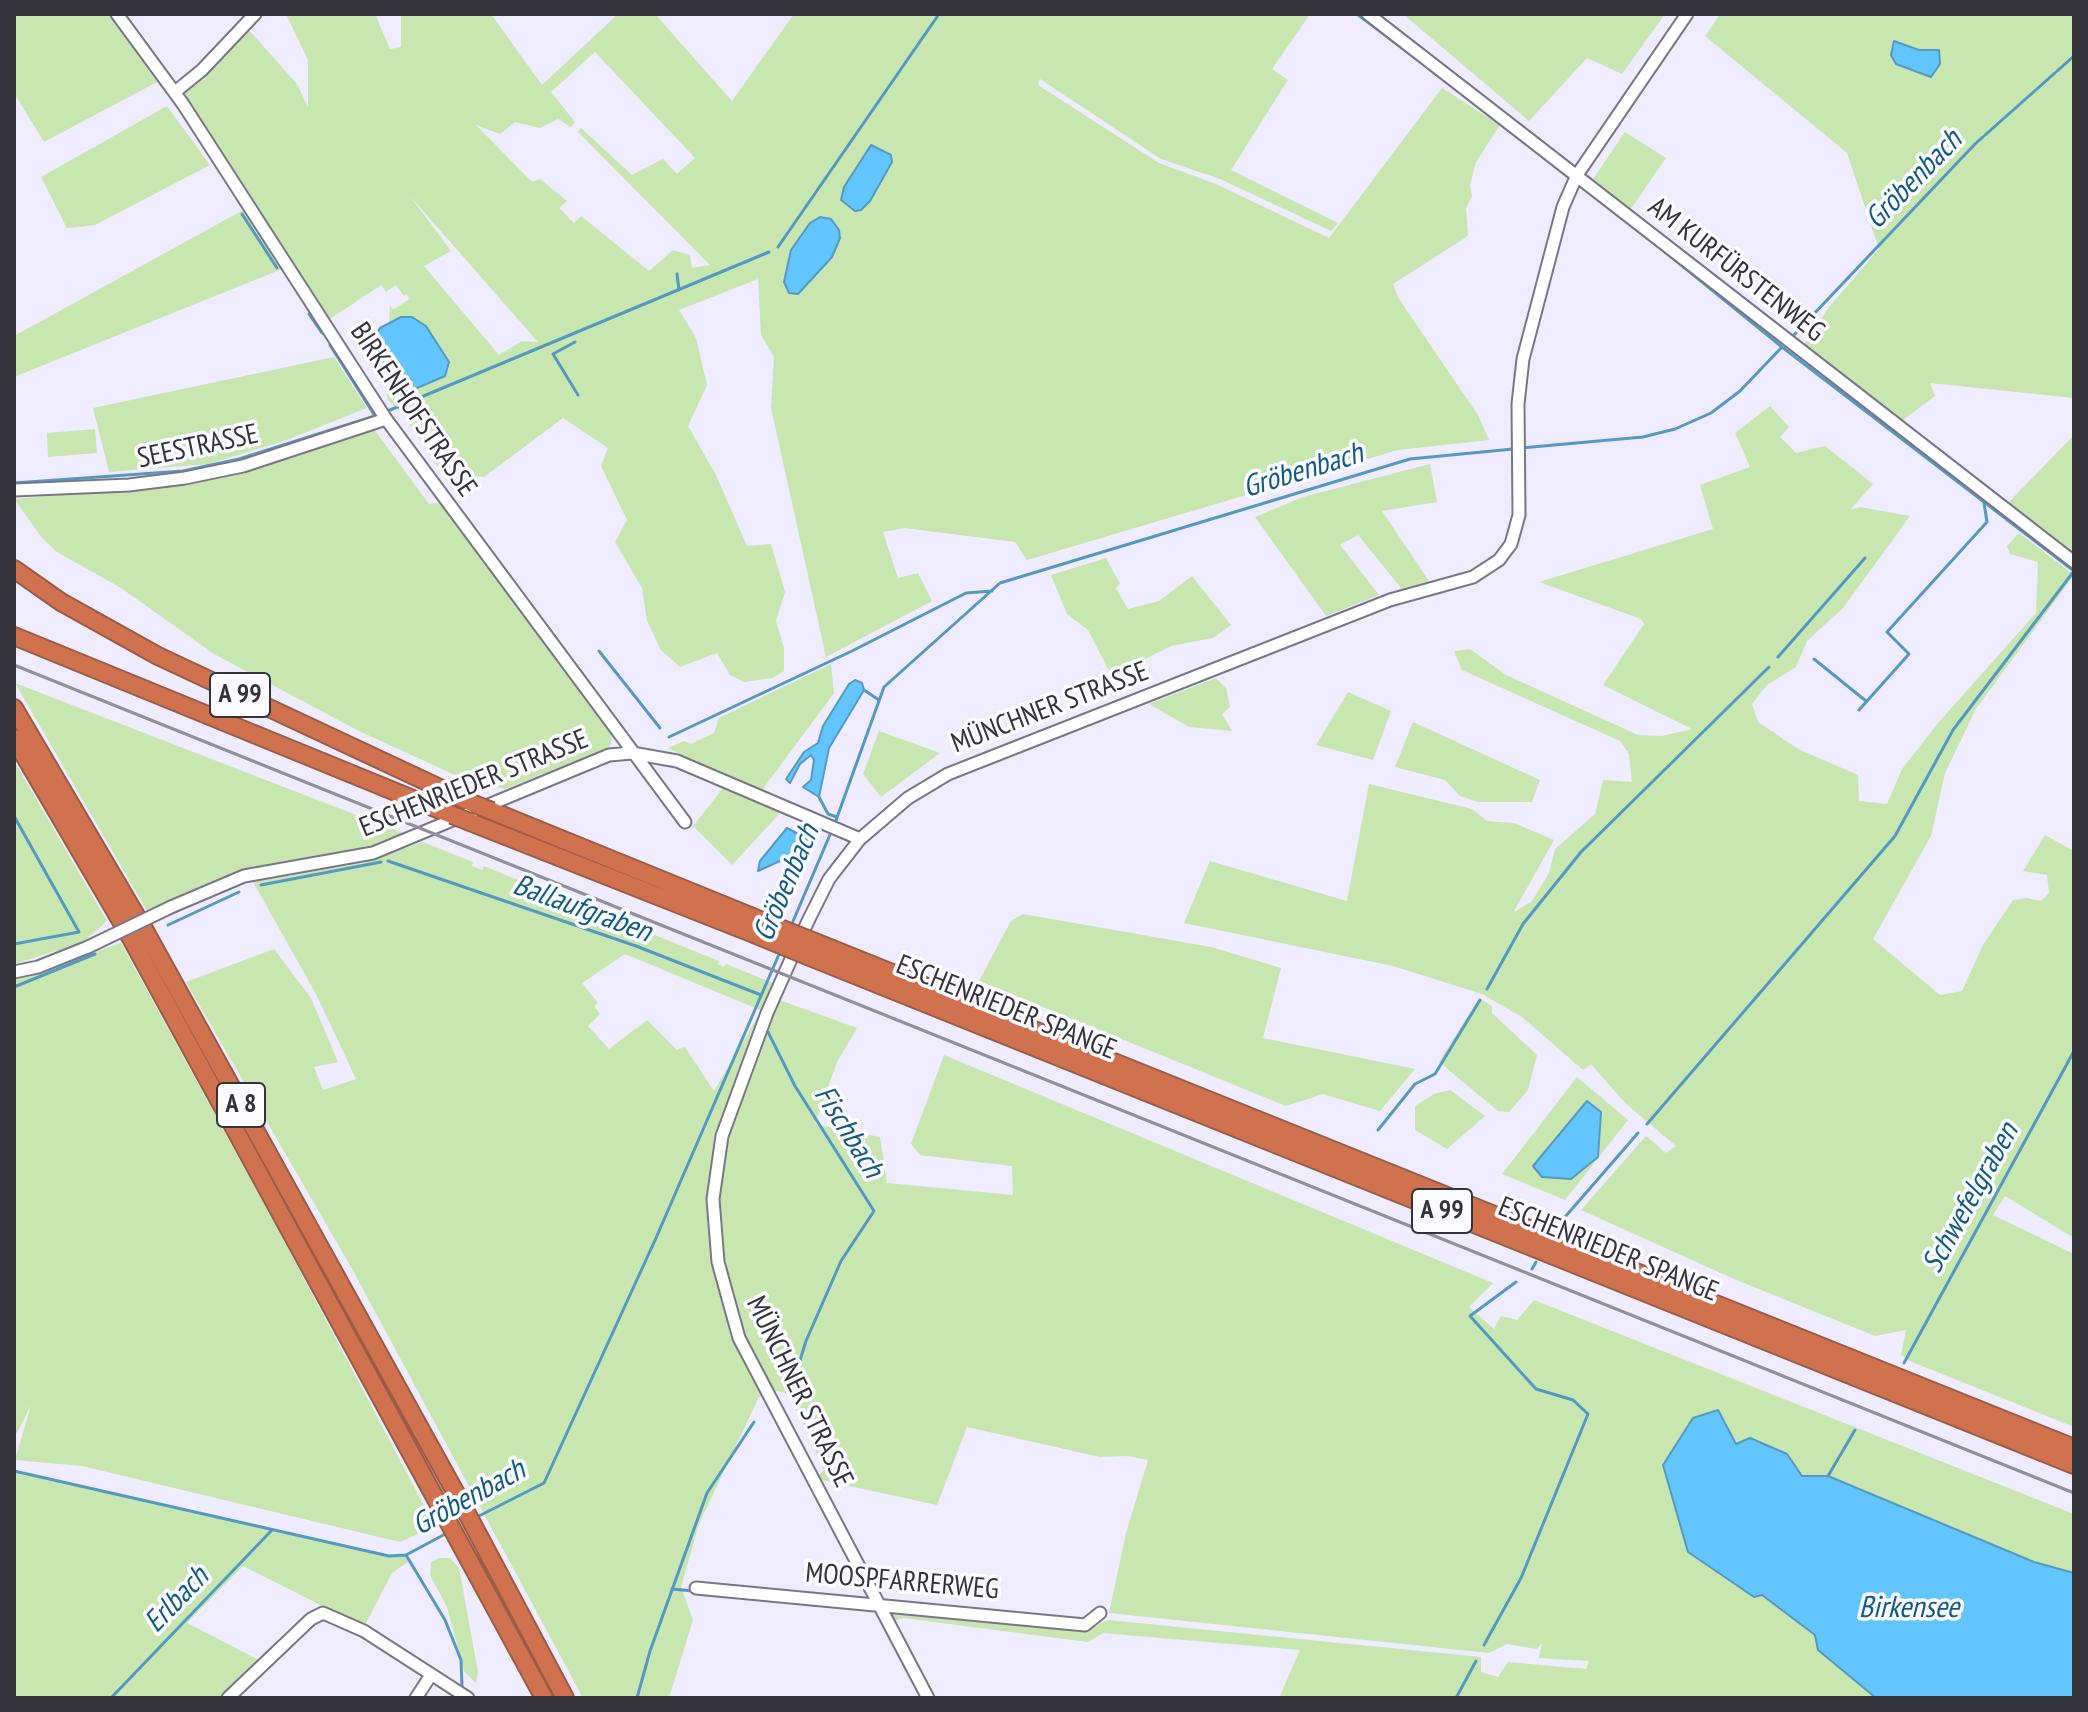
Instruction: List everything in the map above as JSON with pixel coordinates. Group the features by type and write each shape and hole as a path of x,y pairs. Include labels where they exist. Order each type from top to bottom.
{"highway":[{"name":"A 99","path":"14,569 61,602 158,656 474,804 760,928"},
{"name":"A 99","path":"14,636 452,815 813,949"},
{"name":"A 8","path":"14,708 144,929 463,1506 565,1698"},
{"name":"A 8","path":"14,738 132,940 544,1698"},
{"name":"ESCHENRIEDER SPANGE","path":"813,949 2074,1448"},
{"name":"ESCHENRIEDER SPANGE","path":"813,949 2074,1465"}],"street":[{"name":"BIRKENHOFSTRASSE","path":"117,14 175,92 386,419 685,822"},
{"path":"175,92 202,70 255,14"},
{"name":"AM KURFÜRSTENWEG","path":"1368,14 2074,562"},
{"name":"MÜNCHNER STRASSE","path":"879,1605 739,1338 723,1289 713,1219 714,1172 732,1104 815,905 829,879 860,839 911,795 969,764 1376,606 1486,570 1505,552 1516,530 1523,359 1563,207 1687,14"},
{"name":"SEESTRASSE","path":"14,490 129,485 185,478 243,466 386,419"},
{"name":"ESCHENRIEDER STRASSE","path":"14,972 38,967 88,947 244,876 373,853 609,755 632,753 677,761 860,839"},
{"name":"MOOSPFARRERWEG","path":"696,1588 1085,1625 1100,1613"},
{"path":"879,1605 928,1698"},
{"path":"228,1698 311,1619 323,1613 364,1631 468,1698"},
{"path":"416,1698 431,1675"}],"green space":[{"path":"14,14 108,14 157,82 44,142 14,93"},
{"path":"286,14 375,14 390,49 401,47 401,14 491,14 542,85 618,14 655,14 732,101 794,14 1310,14 1272,69 1288,80 1231,170 1338,223 1331,231 1220,179 1161,159 1040,79 1038,85 1159,163 1216,184 1329,238 1442,88 1500,125 1476,162 1470,185 1472,197 1466,208 1468,236 1393,284 1399,299 1478,415 1489,440 1398,450 1027,560 1015,542 904,528 883,532 898,578 918,573 932,601 826,657 771,408 774,357 761,335 758,279 679,310 696,338 707,385 688,426 716,475 747,546 771,544 785,592 776,621 784,648 784,671 772,678 744,682 730,675 717,653 680,667 661,650 647,621 642,588 615,542 627,520 601,466 608,448 563,418 484,477 479,476 455,493 404,416 387,399 388,386 410,391 449,362 426,326 412,317 389,323 390,305 393,310 409,299 407,294 404,296 396,285 386,292 381,285 330,319 182,89 248,29 297,84 308,107 308,60","holes":["595,52 695,158 677,174 663,159 632,175 581,128 578,132 710,265 692,268 690,255 673,250 649,271 581,216 574,223 559,208 567,201 540,179 532,182 476,125 500,134 515,122 540,128 558,119 571,127 575,122 551,92","872,145 891,155 892,162 870,201 853,171 865,159","410,196 537,342 522,341 499,355 424,266 451,251"]},
{"path":"1403,14 1665,14 1622,74 1587,58 1529,121"},
{"path":"1720,14 2074,14 2074,398 1930,383 1935,396 1899,423 1803,346 1830,306 1879,249 1847,153 1705,36"},
{"path":"167,106 210,165 95,225 67,228 41,177"},
{"path":"1625,132 1666,158 1630,210 1593,179"},
{"path":"245,209 282,269 14,377 14,336"},
{"path":"334,357 367,408 284,441 208,464 109,472 93,408"},
{"path":"1770,406 1789,427 1780,437 1796,453 1825,446 1873,484 1850,510 1860,507 1910,516 1843,608 1807,641 1796,667 1767,685 1752,704 1758,722 1798,749 1858,775 1859,801 1887,804 1902,769 1938,723 2036,613 2038,562 2010,554 2007,546 2019,533 2074,575 1976,709 1945,773 1931,836 1873,939 1940,995 1962,991 1983,945 2013,900 2027,898 2041,901 2049,893 2047,875 2023,871 2045,835 2074,851 2074,1238 2005,1196 1993,1215 2074,1254 2074,1427 1912,1362 1901,1355 1906,1330 1875,1336 1734,1279 1581,1210 1646,1136 1666,1153 1676,1146 1625,1103 1591,1064 1583,1070 1522,1017 1482,994 1393,966 1184,923 1210,861 1347,901 1369,784 1472,809 1487,821 1514,823 1554,840 1513,913 1532,901 1549,873 1555,849 1595,814 1603,780 1632,782 1629,754 1620,741 1462,670 1454,651 1470,649 1506,675 1638,735 1662,736 1692,729 1603,685 1644,624 1641,619 1539,582 1713,529 1700,485 1750,467 1735,433"},
{"path":"373,428 429,504 441,503 612,735 610,747 505,789 468,781 359,731 214,654 121,588 57,552 42,538 14,499 179,484"},
{"path":"95,429 97,453 48,457 47,433"},
{"path":"2074,435 2074,554 2008,503"},
{"path":"1430,464 1437,502 1382,511 1429,581 1402,589 1358,535 1340,545 1379,595 1326,616 1255,517 1303,497"},
{"path":"1106,558 1120,584 1116,588 1128,609 1159,601 1192,576 1231,625 1213,638 1171,646 1115,674 1108,669 1088,630 1067,614 1051,575"},
{"path":"831,664 834,693 760,793 668,748 684,741 691,744 714,733 719,718"},
{"path":"1216,678 1226,688 1230,707 1222,714 1232,731 1189,727 1149,704"},
{"path":"15,683 408,835 367,848 244,876 150,916"},
{"path":"1348,692 1391,711 1373,760 1316,745"},
{"path":"1413,722 1540,780 1532,802 1478,802 1460,796 1445,780 1395,767"},
{"path":"879,731 940,753 881,797 863,774"},
{"path":"14,761 107,921 82,943 14,964"},
{"path":"724,787 781,812 732,865 693,826"},
{"path":"423,842 473,862 472,866 482,870 484,866 554,895 553,898 563,902 564,899 638,928 637,932 644,934 645,931 719,961 718,964 724,967 726,964 773,983 760,1010 625,954 582,983 598,1003 594,1006 600,1014 588,1026 609,1049 647,1020 677,1050 685,1047 714,1091 761,1011 767,1012 774,998 857,1028 837,1062 815,1124 880,1137 887,1183 1013,1195 1012,1166 920,1155 911,1144 944,1055 1493,1283 1469,1307 1494,1329 1501,1316 1517,1320 1534,1300 2074,1514 2074,1698 1279,1698 1300,1650 1103,1633 1088,1642 903,1618 893,1621 889,1612 1085,1630 1108,1620 1481,1657 1481,1672 1498,1677 1508,1662 1586,1669 1589,1661 1539,1658 1542,1643 1537,1649 1507,1644 1489,1653 1109,1613 1126,1533 1148,1460 1128,1456 1100,1457 967,1427 937,1505 822,1480 819,1475 824,1470 789,1394 769,1389 759,1397 699,1524 681,1587 693,1620 669,1698 583,1698 351,1267 186,982 274,949 311,998 338,1062 314,1067 323,1090 356,1079 316,994 253,882 362,863"},
{"path":"1023,914 1211,947 1281,968 1263,1038 1415,1069 1380,1111 1323,1094 1286,1106 979,981 1011,921"},
{"path":"121,943 435,1526 400,1542 82,1466 15,1460 31,1405 14,1439 14,980"},
{"path":"1479,998 1492,1006 1492,1013 1537,1055 1528,1090 1509,1112 1498,1111 1439,1062"},
{"path":"1577,1077 1628,1120 1565,1200 1502,1174"},
{"path":"1450,1090 1485,1116 1447,1149 1415,1130 1415,1106 1434,1094"},
{"path":"14,1471 389,1556 406,1555 410,1560 421,1553 392,1573 364,1627 243,1566 187,1623 263,1662 226,1698 14,1698"},
{"path":"450,1558 459,1568 478,1672 476,1683 464,1671 447,1607 430,1575 431,1562"}],"water":[{"path":"1894,41 1919,50 1939,50 1940,64 1931,77 1896,64 1891,55"},
{"path":"871,145 891,155 892,162 870,201 861,210 855,211 841,200 844,187"},
{"path":"820,217 831,219 839,230 840,238 832,257 798,294 789,293 784,282 791,250 810,223"},
{"path":"401,317 412,317 426,326 449,362 445,376 410,391 388,386 370,362 372,340 380,328"},
{"path":"855,680 862,683 864,690 829,748 819,797 803,787 811,780 814,760 811,755 800,764 790,783 786,779 804,752 818,743 823,726 849,684"},
{"path":"787,828 815,843 803,865 780,861 758,871 760,861"},
{"path":"1587,1101 1601,1112 1598,1157 1571,1179 1542,1177 1533,1166"},
{"name":"Birkensee","path":"1718,1410 1736,1444 1750,1438 1787,1454 1802,1476 1828,1476 2034,1562 2074,1573 2074,1698 1876,1698 1818,1650 1815,1635 1762,1595 1754,1597 1688,1552 1663,1465 1693,1418"}],"waterway":[{"path":"778,247 939,14"},
{"path":"1357,14 1418,60"},
{"name":"Gröbenbach","path":"1791,338 1975,144 2074,56"},
{"path":"242,214 277,268"},
{"path":"1648,238 1782,347 2074,571"},
{"path":"390,410 769,252"},
{"path":"677,274 679,290"},
{"path":"309,314 322,333"},
{"path":"575,342 553,354 578,395"},
{"path":"14,483 183,471 239,459 375,416 330,345"},
{"name":"Gröbenbach","path":"1521,448 1643,437 1675,429 1711,413 1740,391 1782,347"},
{"name":"Gröbenbach","path":"835,823 884,687 1000,583 1410,459 1513,449"},
{"path":"1859,710 1909,654 1887,632 1987,522 1984,503"},
{"path":"1778,657 1865,558"},
{"path":"1647,1124 1895,836 1953,730 2074,571"},
{"path":"669,737 852,651 966,593 992,591"},
{"path":"599,651 660,728"},
{"path":"1814,659 1866,701"},
{"path":"1487,989 1523,924 1581,852 1769,667"},
{"path":"864,690 879,700"},
{"path":"819,797 828,814 837,817"},
{"path":"14,816 79,932 14,944"},
{"name":"Gröbenbach","path":"791,926 832,830"},
{"name":"Ballaufgraben","path":"388,861 636,946 761,995"},
{"path":"261,885 381,862"},
{"name":"Ballaufgraben","path":"168,925 239,892"},
{"name":"Gröbenbach","path":"477,1517 544,1483 656,1238 780,952"},
{"name":"Ballaufgraben","path":"14,987 95,954"},
{"path":"1378,1130 1415,1084 1435,1074 1480,1000"},
{"name":"Fischbach","path":"768,1032 795,1086 874,1211 841,1261 806,1341 793,1383"},
{"name":"Schwefelgraben","path":"1904,1363 2074,1051"},
{"path":"1565,1217 1638,1133"},
{"path":"1532,1269 1536,1262"},
{"path":"1484,1645 1521,1578 1588,1414 1573,1400 1536,1389 1470,1316 1516,1282"},
{"name":"Fischbach","path":"637,1698 650,1651 707,1493 754,1422"},
{"name":"Schwefelgraben","path":"1828,1476 1855,1430"},
{"name":"Gröbenbach","path":"14,1471 389,1556 406,1555 449,1532"},
{"name":"Erlbach","path":"111,1698 272,1530"},
{"path":"406,1555 445,1620 461,1660 462,1686"},
{"path":"672,1589 693,1591"},
{"path":"1456,1698 1476,1661"}],"railway":[{"path":"14,665 2074,1493"}]}
